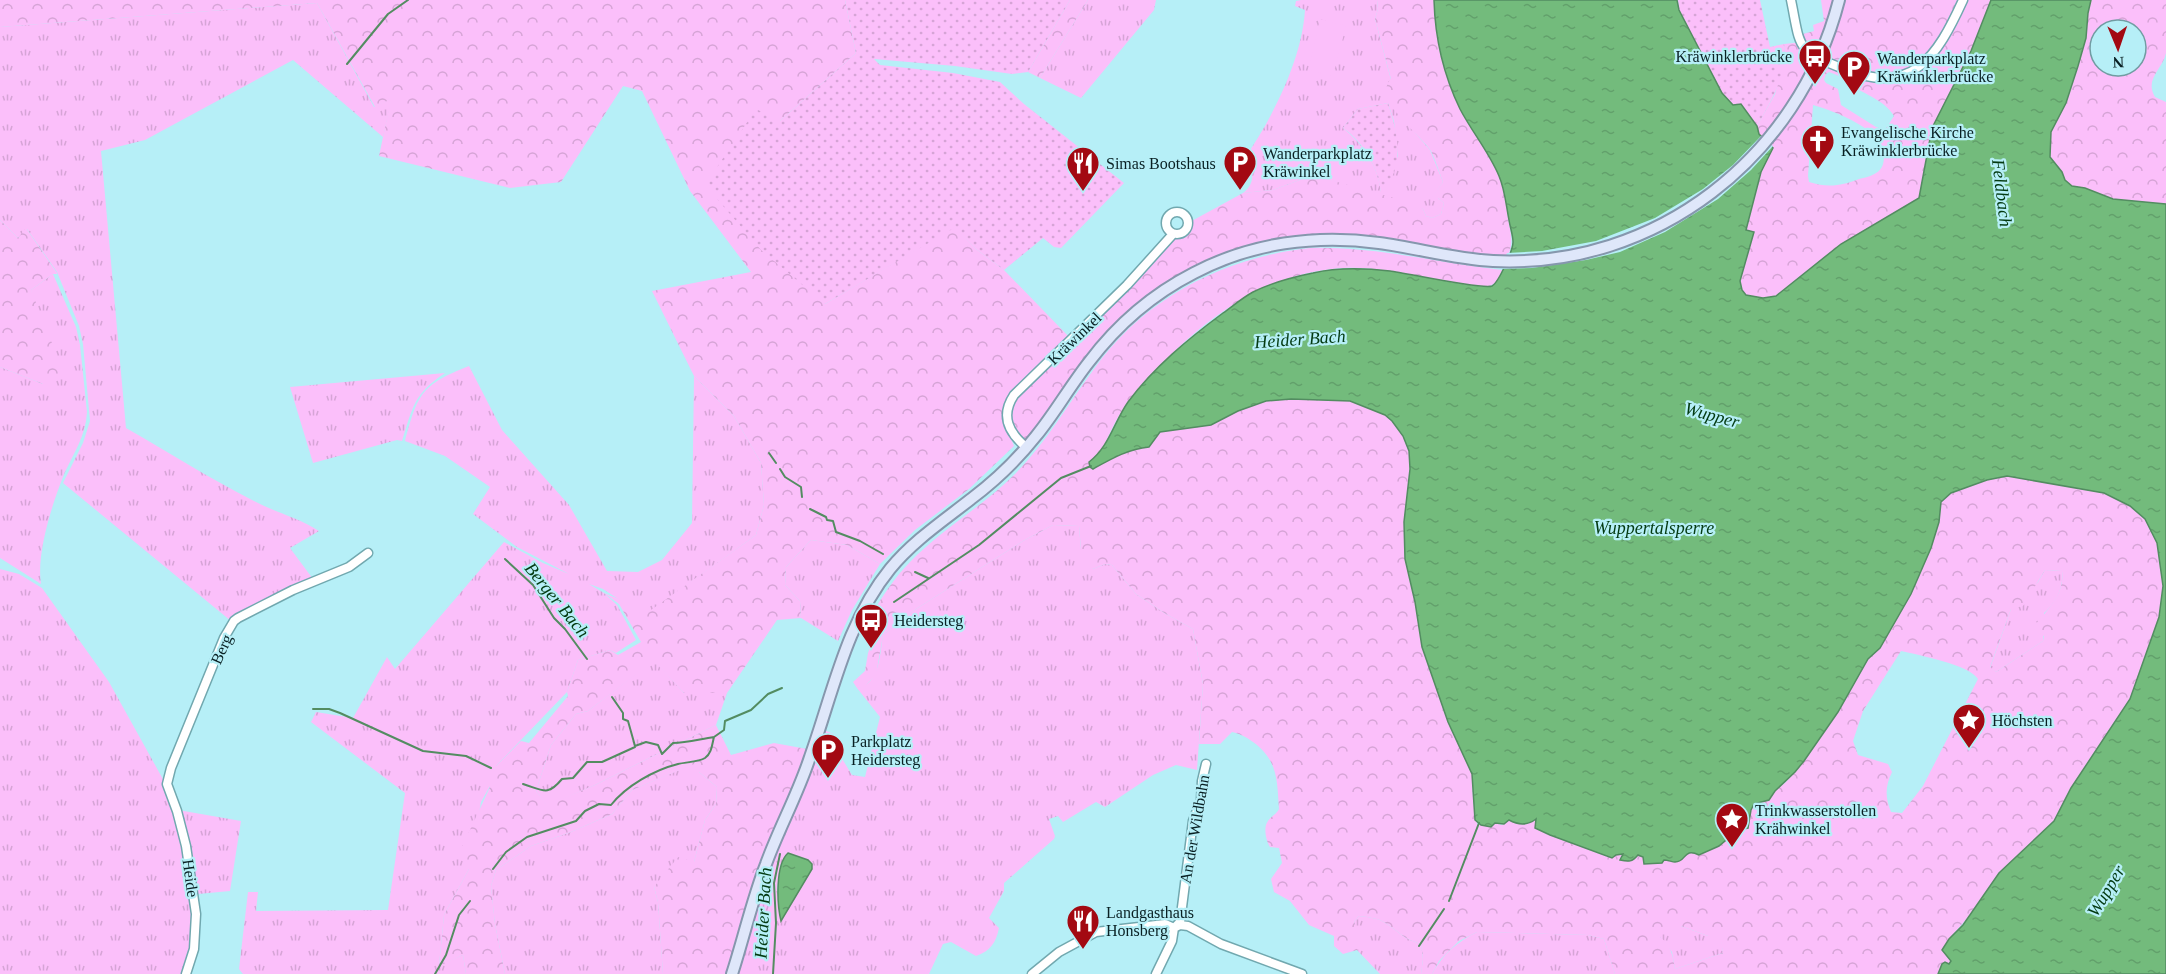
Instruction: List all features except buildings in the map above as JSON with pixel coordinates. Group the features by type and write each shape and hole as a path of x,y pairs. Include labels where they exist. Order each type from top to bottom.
{"main road":[{"path":"732,974 766,863 802,780 845,650 866,603 890,569 906,552 992,482 1026,447 1050,418 1088,363 1124,322 1170,287 1212,264 1270,246 1334,239 1382,243 1473,259 1513,261 1558,257 1603,248 1641,234 1702,201 1739,170 1767,141 1793,105 1818,59 1839,0"}],"street":[{"path":"1791,0 1802,46 1818,59 1868,78 1890,79 1907,74 1923,63 1939,46 1963,0"},
{"name":"Kräwinkel","path":"1026,447 1014,436 1009,426 1009,407 1014,395 1127,285 1173,234"},
{"name":"Berg","path":"167,784 171,768 224,638 234,621 293,590 349,567 368,553"},
{"name":"An der Wildbahn","path":"1156,974 1172,942 1174,928 1180,922 1193,821 1201,800 1206,764"},
{"name":"Heide","path":"167,784 186,846 196,914 194,949 186,974"},
{"path":"1032,974 1059,952 1096,932 1165,924 1174,928 1180,925 1188,926 1221,944 1302,974"}],"green space":[{"path":"0,0 845,0 856,53 780,121 825,304 954,227 976,249 1004,270 1071,339 1016,390 1006,427 1014,446 969,489 915,530 880,564 847,545 811,540 786,567 785,585 800,601 801,618 777,620 727,693 684,693 654,661 588,711 576,714 551,745 536,791 547,805 595,785 716,725 731,755 774,743 807,749 728,974 663,974 658,902 654,887 678,857 694,862 705,820 716,804 717,787 699,772 699,762 632,790 612,814 531,846 496,870 491,886 495,924 505,974 466,974 463,955 439,966 444,915 469,869 461,849 490,787 477,766 496,766 521,741 529,743 568,696 567,692 578,660 610,650 618,655 641,642 619,604 604,593 619,599 644,615 756,535 764,505 761,463 734,416 694,376 652,291 751,272 690,191 642,91 623,86 561,182 510,188 379,156 391,99 375,107 317,3 0,27"},
{"path":"845,0 1070,0 1028,72 1012,74 874,59 880,65 953,73 1000,82 1024,104 1124,183 1061,248 1054,247 1043,238 1004,270 976,249 954,228 825,304 761,250 705,185 756,109 780,121 856,53"},
{"path":"1070,0 1088,0 1040,78 1028,72"},
{"path":"1088,0 1156,0 1154,10 1081,98 1040,78"},
{"path":"1377,0 1378,9 1375,19 1391,80 1411,128 1430,150 1443,182 1432,198 1438,198 1444,203 1441,214 1432,218 1426,216 1423,209 1313,175 1273,190 1243,193 1252,181 1252,172 1244,159 1275,107 1298,49 1305,10 1295,6 1296,1","holes":["1388,103 1394,121 1398,156 1381,192 1377,173 1369,157 1343,128 1358,109"]},
{"path":"1377,0 1434,0 1440,50 1450,86 1502,182 1511,240 1505,261 1334,239 1228,258 1133,314 1026,447 1011,433 1010,403 1173,234 1183,233 1188,223 1243,193 1273,190 1313,175 1415,204 1423,209 1426,216 1432,218 1441,214 1444,203 1438,198 1431,198 1443,182 1433,155 1399,116 1387,96 1387,87 1391,79 1375,19 1378,9"},
{"path":"1678,0 1760,0 1770,47 1784,44 1785,55 1777,87 1757,126 1741,104 1733,105 1722,93 1679,10"},
{"path":"1821,0 1991,0 1971,51 1932,128 1919,198 1841,244 1776,296 1750,297 1744,294 1741,288 1741,271 1754,232 1746,230 1761,172 1773,148 1759,134 1757,126 1775,94 1785,53 1784,44 1803,42 1803,34 1814,31 1813,25 1824,21","holes":["1829,72 1842,77 1845,82 1890,110 1894,116 1885,130 1876,127 1841,105 1838,89 1824,80","1813,105 1857,123 1877,138 1884,157 1880,170 1870,176 1840,185 1828,186 1809,182"]},
{"path":"2091,0 2166,0 2166,53 2153,79 2152,91 2155,97 2166,102 2166,204 2113,199 2085,188 2072,186 2065,180 2062,172 2050,157 2051,132 2066,103 2086,38 2088,13"},
{"path":"317,3 374,107 392,98 383,137 293,60 145,140 101,151 126,428 236,492 319,531 290,548 313,579 231,621 63,483 83,443 90,421 83,344 79,326 57,272 27,229 18,238 0,220 0,27"},
{"path":"1320,19 1346,26 1333,76 1308,70"},
{"path":"1388,103 1395,126 1398,150 1394,172 1381,193 1377,174 1369,157 1358,141 1343,128 1358,109"},
{"path":"0,220 18,238 26,228 57,273 31,290 63,371 43,384 0,367"},
{"path":"1310,248 1334,248 1502,270 1496,282 1484,287 1390,271 1350,268 1316,271 1263,289 1215,317 1172,354 1132,398 1117,419 1100,451 1089,462 1102,464 1124,452 1149,447 1160,432 1266,401 1291,399 1350,401 1385,415 1392,421 1403,436 1409,451 1410,469 1404,522 1405,559 1422,647 1448,722 1472,774 1477,824 1491,827 1495,823 1502,825 1509,820 1536,819 1539,829 1550,835 1611,858 1624,854 1620,860 1628,861 1638,854 1643,857 1644,864 1662,863 1664,860 1681,860 1687,853 1747,828 1754,804 1769,800 1804,761 1838,712 1868,659 1880,648 1911,594 1939,522 1941,502 1951,493 1987,480 2007,476 2104,493 2130,506 2145,519 2157,543 2163,586 2159,617 2130,699 2071,788 2054,821 1949,939 1944,953 1951,961 1949,964 1942,964 1938,974 1615,974 1604,939 1588,935 1477,932 1459,941 1439,961 1432,974 1421,974 1423,959 1421,944 1406,938 1381,920 1359,916 1354,922 1357,929 1357,950 1343,954 1334,946 1334,936 1309,925 1290,901 1274,892 1271,879 1282,863 1279,848 1270,847 1266,834 1266,824 1279,809 1272,763 1250,740 1232,732 1220,744 1199,744 1203,684 1193,629 1136,594 1112,565 1105,564 1093,569 1082,564 1076,556 1081,549 1079,526 1053,525 1023,541 916,609 883,635 876,675 864,687 857,688 853,682 865,671 868,653 879,623 870,617 893,581 922,550 990,497 1015,474 1047,436 1114,344 1137,321 1189,285 1247,261","holes":["2045,570 2062,571 2062,579 2054,601 2035,625 2036,633 2044,636 2043,641 1996,672 1990,667 2011,609 2023,606","1901,651 1955,665 1978,679 1923,786 1902,813 1891,812 1889,807 1887,787 1892,772 1888,764 1858,755 1853,741 1863,711","1681,926 1708,936 1720,936 1723,953 1675,969 1669,947 1660,937 1660,927"]},
{"path":"53,274 76,327 87,412 82,436 60,484 51,512 43,543 41,584 0,558 0,367 43,384 31,290"},
{"path":"469,366 502,430 569,505 607,571 638,572 662,560 692,523 694,376 734,416 761,463 764,505 756,535 644,616 603,589 589,584 604,593 617,605 636,640 616,653 610,650 578,660 567,692 496,766 490,786 481,802 469,869 444,915 439,965 463,955 466,974 243,974 239,969 248,892 258,892 256,911 388,910 405,793 311,722 316,712 353,718 387,657 395,669 504,542 569,574 517,547 473,514 490,487 445,456 405,441 418,401 424,393 441,379"},
{"path":"445,373 427,388 416,402 402,441 397,440 313,463 290,387"},
{"path":"1053,525 1079,526 1081,550 1093,569 1105,564 1112,565 1136,594 1193,629 1203,684 1197,770 1176,765 1153,775 1105,807 1096,802 1063,822 1058,816 1049,819 1054,839 1004,883 1004,891 989,918 999,928 998,933 992,946 981,954 976,956 951,942 943,944 929,974 736,974 771,858 802,796 824,730 836,735 841,757 852,775 865,777 880,717 857,688 865,686 875,675 883,635 916,609 1023,541","holes":["781,863 812,869 781,920 777,888"]},
{"path":"811,540 847,545 880,564 852,610 838,641 801,618 800,601 785,585 786,567"},
{"path":"0,569 19,574 42,588 109,682 164,781 175,811 192,894 194,938 184,974 0,974"},
{"path":"2045,570 2062,571 2062,583 2052,604 2044,613 2043,641 1996,672 1990,668 2011,609 2038,582"},
{"path":"654,660 684,693 727,693 716,725 595,785 547,806 536,791 551,745 576,714 588,711"},
{"path":"700,761 699,772 717,787 716,804 705,820 694,862 654,887 658,902 663,974 505,974 495,924 491,886 496,870 531,846 612,814 632,790"},
{"path":"178,810 241,821 230,891 198,894"},
{"path":"1359,916 1381,920 1406,938 1421,944 1423,959 1421,974 1380,974 1357,950 1354,922"},
{"path":"1660,926 1681,926 1708,936 1721,936 1723,953 1675,969 1672,952 1660,937"},
{"path":"1477,932 1588,935 1604,939 1615,974 1432,974 1451,949"}],"water":[{"name":"Wuppertalsperre","path":"1434,0 1677,0 1679,10 1722,93 1733,105 1741,104 1757,126 1759,134 1773,148 1761,172 1746,230 1754,232 1740,281 1746,295 1763,298 1776,296 1841,244 1919,198 1932,128 1971,51 1991,0 2091,0 2086,38 2078,66 2066,103 2051,132 2050,157 2062,172 2065,180 2072,186 2085,188 2113,199 2166,204 2166,974 1938,974 1942,964 1945,962 1949,964 1951,961 1942,950 1949,939 1963,925 1999,873 2054,821 2071,788 2130,699 2159,617 2163,586 2157,543 2145,519 2130,506 2104,493 2007,476 1987,480 1951,493 1941,502 1939,522 1931,548 1911,594 1880,648 1868,659 1838,712 1795,772 1769,800 1754,804 1748,828 1738,830 1719,846 1699,855 1690,853 1679,861 1664,860 1662,863 1644,864 1643,857 1638,855 1630,861 1620,860 1623,854 1612,858 1550,835 1535,828 1536,819 1522,824 1509,820 1504,824 1495,823 1491,827 1481,825 1475,820 1472,774 1448,722 1422,647 1405,559 1404,522 1410,469 1409,451 1403,436 1385,415 1350,401 1291,399 1266,401 1238,411 1211,425 1160,432 1149,447 1127,452 1093,469 1090,467 1089,462 1102,449 1128,402 1149,377 1197,333 1253,292 1282,281 1332,270 1390,271 1486,287 1492,286 1498,279 1511,252 1513,242 1504,192 1495,167 1460,109 1449,83 1438,42"},
{"path":"788,853 808,860 812,864 812,869 781,921 778,895 779,875"}],"pier":[{"path":"1761,136 1773,146 1751,170 1718,199 1665,232 1620,252 1586,260 1532,268 1500,269 1507,253 1542,251 1596,241 1655,218 1703,189 1733,165"}],"waterway":[{"path":"347,64 388,14 408,0"},
{"path":"769,453 776,463"},
{"name":"Heider Bach","path":"894,602 979,545 1061,478 1091,466"},
{"path":"780,469 785,477 801,487 802,497"},
{"path":"810,509 826,517 827,520 833,521 836,532 860,541 883,554"},
{"name":"Berger Bach","path":"505,559 533,585 554,618 587,659"},
{"path":"915,572 928,578"},
{"path":"493,869 506,852 527,837 576,821 585,811 599,804 611,805 632,785 660,770 705,758 710,751 714,737 724,730 725,721 751,710 768,694 782,688"},
{"name":"Berger Bach","path":"612,697 623,713 623,719 628,721 635,746 646,742 658,745 662,754 673,743 714,737"},
{"path":"313,709 329,709 340,713 423,751 466,756 491,768"},
{"path":"523,784 540,790 548,790 562,779 573,778 587,762 602,762 635,747"},
{"path":"1449,901 1479,823"},
{"name":"Heider Bach","path":"773,974 776,923 774,883 780,854"},
{"path":"435,974 446,955 459,915 470,901"},
{"path":"1419,946 1444,909"}],"place":[{"name":"Kräwinklerbrücke","path":"1815,85"},
{"name":"Wanderparkplatz Kräwinklerbrücke","path":"1854,96"},
{"name":"Evangelische Kirche Kräwinklerbrücke","path":"1818,170"},
{"name":"Wanderparkplatz Kräwinkel","path":"1240,191"},
{"name":"Simas Bootshaus","path":"1083,192"},
{"name":"Heidersteg","path":"871,649"},
{"name":"Höchsten","path":"1969,749"},
{"name":"Parkplatz Heidersteg","path":"828,779"},
{"name":"Trinkwasserstollen Krähwinkel","path":"1732,848"},
{"name":"Landgasthaus Honsberg","path":"1083,950"}],"water label":[{"name":"Feldbach","path":"2002,193"},
{"name":"Wupper","path":"1712,415"},
{"name":"Wupper","path":"2106,891"}]}
